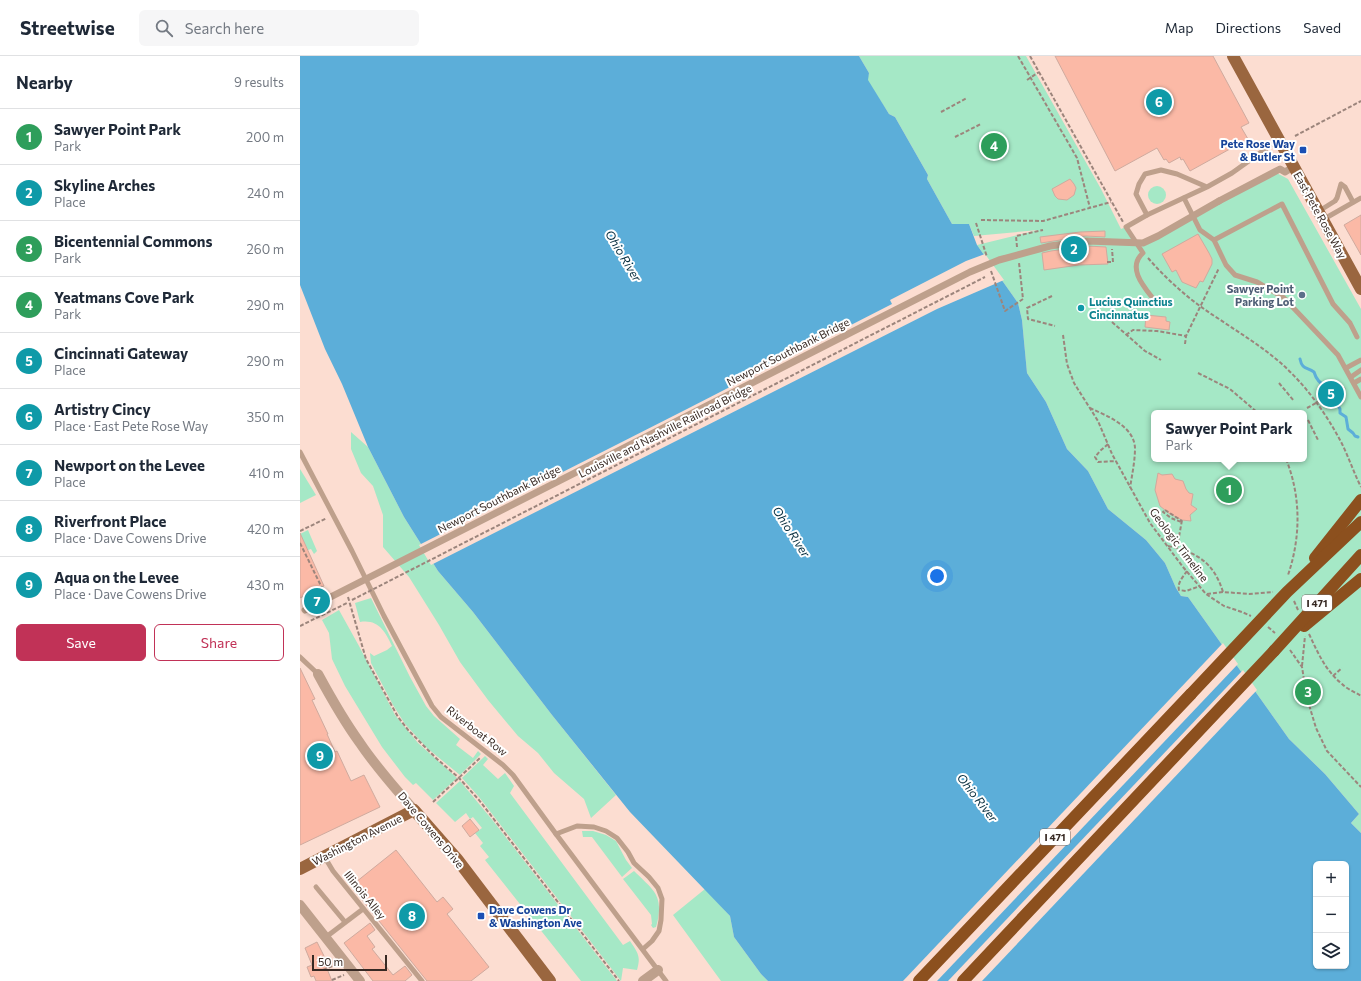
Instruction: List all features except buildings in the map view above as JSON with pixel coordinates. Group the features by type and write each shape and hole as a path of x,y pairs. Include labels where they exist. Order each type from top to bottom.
{"highway":[{"path":"1287,592 1361,500"},
{"name":"I 471","path":"919,981 1287,592 1361,522"},
{"name":"I 471","path":"963,981 1274,651 1361,555"},
{"path":"1274,651 1361,579"}],"main road":[{"name":"East Pete Rose Way","path":"1237,57 1278,140 1361,289"},
{"name":"Washington Avenue","path":"300,869 414,810"},
{"name":"Dave Cowens Drive","path":"414,810 457,860 550,981"}],"street":[{"name":"Newport Southbank Bridge","path":"303,611 970,272 999,260 1050,246 1087,241 1143,243 1280,169 1285,172 1293,167"},
{"name":"Dave Cowens Drive","path":"318,674 359,743 414,810"},
{"path":"300,905 360,981"},
{"path":"643,981 658,970"}],"lane":[{"path":"1155,301 1142,285 1138,276 1136,263 1137,258 1143,253 1126,227 1232,173 1278,140"},
{"path":"1147,215 1136,194 1139,184 1145,174 1161,170 1177,174 1207,187"},
{"path":"1320,216 1337,198 1341,184 1345,187 1353,202"},
{"path":"1184,198 1200,230 1214,240 1226,265 1235,275 1256,282 1284,298 1338,355 1354,383 1359,388 1361,397"},
{"path":"1320,216 1361,198"},
{"path":"1214,240 1282,204 1334,304 1350,323 1357,337"},
{"path":"1346,368 1361,360"},
{"path":"1351,377 1361,370"},
{"path":"1354,383 1361,379"},
{"name":"Riverboat Row","path":"300,452 422,690 432,706 441,717 503,765 513,775 666,981"},
{"path":"300,657 318,674"},
{"path":"556,834 577,826 594,827 606,831 617,838 628,852 634,863 658,888 662,899 659,931 652,941 643,949"},
{"name":"Illinois Alley","path":"324,856 333,871 422,981"},
{"path":"316,887 346,922"},
{"path":"326,937 363,909"}],"path":[{"path":"1018,56 1077,158 1090,208"},
{"path":"1030,56 1126,227"},
{"path":"1027,80 1039,72"},
{"path":"941,112 967,98"},
{"path":"1295,136 1361,101"},
{"path":"955,137 981,124"},
{"path":"981,220 1043,221 1111,202"},
{"path":"1143,253 1169,281 1200,306 1271,354 1295,376 1317,403 1340,440 1361,487"},
{"path":"1069,260 1081,259"},
{"path":"1107,262 1113,262"},
{"path":"1185,344 1186,336 1219,268"},
{"name":"Louisville and Nashville Railroad Bridge","path":"352,600 985,277"},
{"path":"1052,296 1026,308 1028,319 1055,326"},
{"path":"1112,322 1145,351 1161,360"},
{"path":"1126,335 1133,330 1157,331 1186,336"},
{"name":"Geologic Timeline","path":"1063,335 1067,364 1074,383 1098,421 1116,461 1150,524 1206,594 1224,606 1254,618"},
{"path":"1198,373 1230,389 1254,410"},
{"path":"1279,384 1294,401"},
{"path":"1337,392 1345,388"},
{"path":"1307,408 1327,397"},
{"path":"1089,408 1124,426 1131,436 1135,446 1130,488"},
{"path":"1308,420 1318,440"},
{"path":"1108,444 1095,457 1098,462 1116,461"},
{"path":"1287,462 1295,486 1298,515 1294,559 1288,578"},
{"path":"1165,510 1182,521 1177,548"},
{"path":"300,531 333,515"},
{"path":"300,542 322,587"},
{"path":"1167,546 1186,550 1204,560 1217,575 1223,592"},
{"path":"1187,571 1179,582 1179,590 1186,591 1200,586"},
{"path":"345,590 366,659 398,717 432,755 459,778 479,800 619,981"},
{"path":"1206,594 1223,592 1249,594 1275,592"},
{"path":"300,626 347,603"},
{"path":"1266,625 1276,634"},
{"path":"1305,633 1302,667 1307,698 1319,734 1327,751 1361,787"},
{"path":"1311,637 1317,653 1333,676 1343,685 1361,696"},
{"path":"1289,649 1302,667"},
{"path":"1333,676 1342,668"},
{"path":"433,802 486,752"},
{"path":"324,970 337,964"},
{"path":"332,980 345,975"}],"green space":[{"path":"859,56 1026,56 1101,189 1121,229 1126,227 1139,248 1273,171 1288,179 1361,309 1361,833 1351,823 1359,814 1325,774 1289,739 1188,597 1181,596 1165,563 1146,540 1108,509 1088,471 1067,449 1046,402 1027,373 1022,320 1018,303 977,245 1039,230 974,236 969,224 952,224 927,179 928,175 895,117 889,114 867,80 869,73"},
{"path":"1153,186 1161,186 1166,191 1164,202 1161,204 1153,204 1148,199 1148,191"},
{"path":"351,432 368,447 404,517 438,571 473,612 616,795 591,818 584,799 554,773 538,753 518,736 488,700 460,662 409,577 383,547 383,515 373,486 361,473 351,449"},
{"path":"300,469 316,495 300,503"},
{"path":"308,530 317,551 314,554 311,549 308,550 300,534"},
{"path":"371,598 426,706 434,716 460,739 456,745 473,758 478,751 481,754 460,775 427,748 405,724 393,705 371,663 370,653 374,656 392,646 384,631 376,624 372,622 360,622 355,603"},
{"path":"339,610 395,715 418,743 457,778 433,800 416,783 413,785 405,777 382,747 345,686 332,659 329,633 322,620"},
{"path":"485,756 488,759 483,765 498,779 505,773 514,786 510,793 623,945 630,941 635,949 639,958 637,970 623,968 621,981 479,797 462,778"},
{"path":"460,781 494,822 617,981 581,981 485,860 489,857 480,846 483,843 475,833 482,828 473,817 470,819 466,813 455,822 436,803"},
{"path":"582,831 593,831 606,835 616,841 632,868 622,877 592,837 583,837"},
{"path":"634,871 655,892 658,899 659,911 656,927 653,928 651,925 651,915 623,879"},
{"path":"705,889 730,916 734,937 761,974 768,981 721,981 673,915"}],"water":[{"name":"Ohio River","path":"300,56 859,56 869,73 868,80 889,114 895,117 928,175 927,179 952,224 969,224 977,245 1018,303 1022,320 1027,373 1046,402 1067,449 1088,471 1108,509 1146,540 1165,563 1181,596 1188,597 1289,739 1325,774 1359,814 1351,823 1361,833 1361,981 768,981 761,974 734,937 730,916 630,812 552,715 473,612 438,571 404,517 368,447 342,384 325,349 300,285"}],"pier":[{"path":"985,254 1004,280 937,309 431,565 419,545 892,304 890,300 966,261"},
{"path":"1223,643 1238,664 937,981 903,981"},
{"path":"1243,670 1257,690 982,981 948,981"}],"waterway":[{"path":"1300,359 1303,366 1314,372 1319,381 1327,387 1340,409 1340,413 1346,417 1348,429 1358,437"}],"place":[{"name":"Artistry Cincy","path":"1159,102"},
{"name":"Yeatmans Cove Park","path":"994,146"},
{"name":"Pete Rose Way & Butler St","path":"1303,150"},
{"name":"Skyline Arches","path":"1074,249"},
{"name":"Sawyer Point Parking Lot","path":"1302,295"},
{"name":"Lucius Quinctius Cincinnatus","path":"1081,308"},
{"name":"Cincinnati Gateway","path":"1331,394"},
{"name":"Sawyer Point Park","path":"1229,490"},
{"name":"Newport on the Levee","path":"317,601"},
{"name":"Bicentennial Commons","path":"1308,692"},
{"name":"Aqua on the Levee","path":"320,756"},
{"name":"Riverfront Place","path":"412,916"},
{"name":"Dave Cowens Dr & Washington Ave","path":"481,916"}]}
